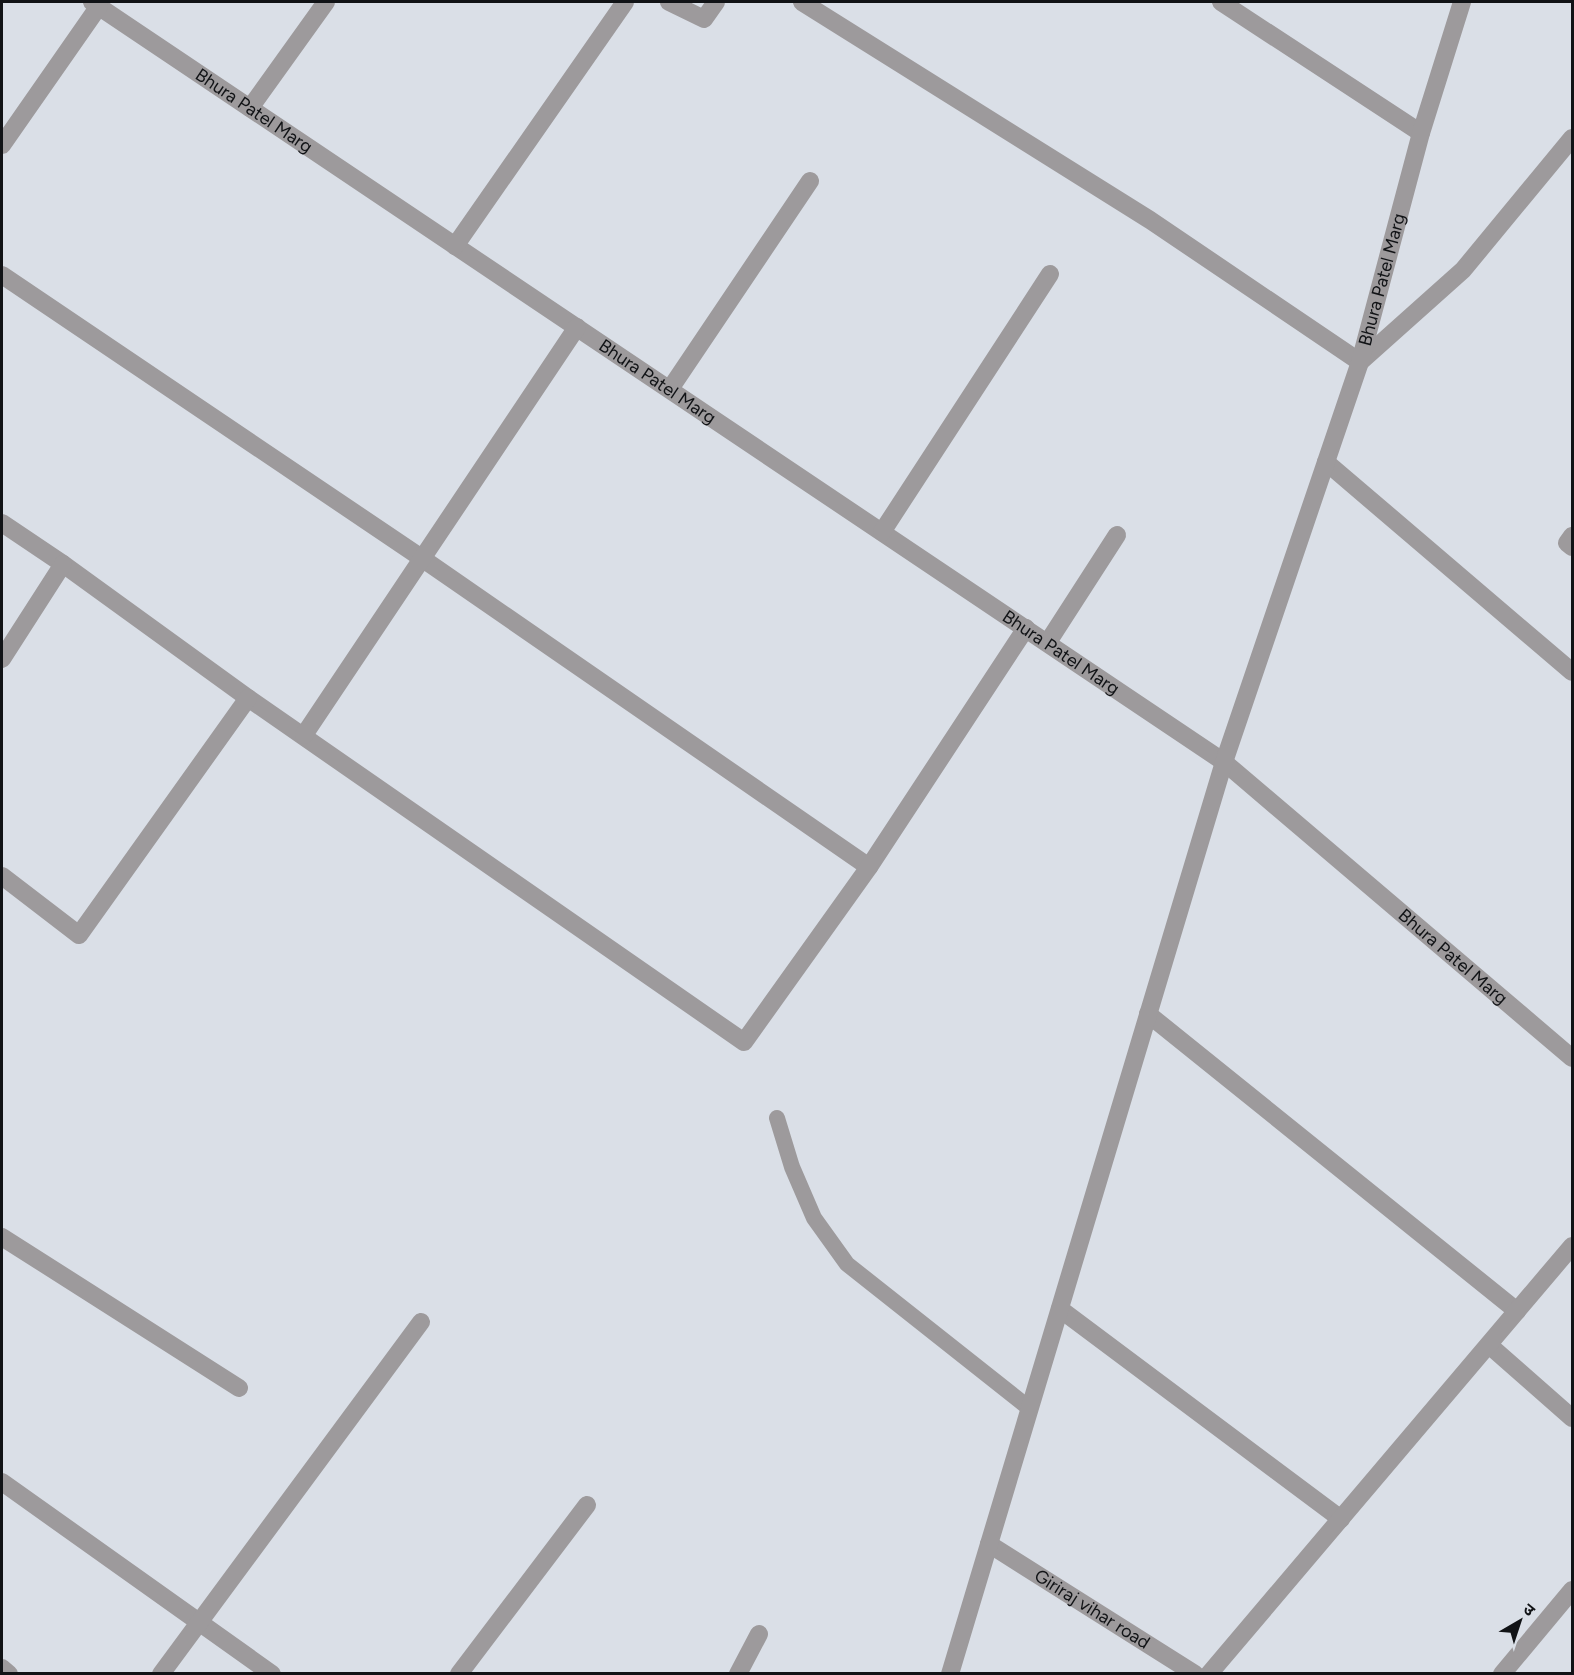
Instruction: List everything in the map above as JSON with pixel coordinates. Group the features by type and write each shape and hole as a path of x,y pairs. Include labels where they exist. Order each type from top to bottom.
{"street":[{"path":"250,108 326,2"},
{"path":"455,246 625,2"},
{"path":"669,2 704,19 716,2"},
{"path":"802,2 1150,220 1360,362 1463,270 1572,138"},
{"path":"1221,2 1422,133"},
{"name":"Bhura Patel Marg","path":"1224,762 1360,362 1422,133 1462,2"},
{"path":"2,145 96,4"},
{"name":"Bhura Patel Marg","path":"96,4 1224,762 1572,1058"},
{"path":"670,389 810,181"},
{"path":"882,532 1050,274"},
{"path":"2,275 423,559 869,867"},
{"path":"304,735 577,327"},
{"path":"1326,462 1572,672"},
{"path":"2,523 63,564 248,698 744,1042 869,867 1026,628"},
{"path":"1048,642 1116,535"},
{"path":"1572,536 1567,543 1572,547"},
{"path":"2,659 63,564"},
{"path":"2,876 79,935 248,698"},
{"path":"950,1674 1224,762"},
{"path":"1148,1014 1517,1311"},
{"path":"2,1237 239,1388"},
{"path":"1209,1674 1572,1246"},
{"path":"1059,1309 1341,1519"},
{"path":"161,1674 421,1322"},
{"path":"1489,1345 1572,1418"},
{"path":"2,1482 273,1674"},
{"path":"459,1674 587,1505"},
{"name":"Giriraj vihar road","path":"989,1544 1195,1674"},
{"path":"1502,1674 1572,1590"},
{"path":"738,1674 759,1634"},
{"path":"2,1668 9,1674"}],"lane":[{"path":"777,1118 792,1167 814,1218 847,1264 1029,1408"}]}
